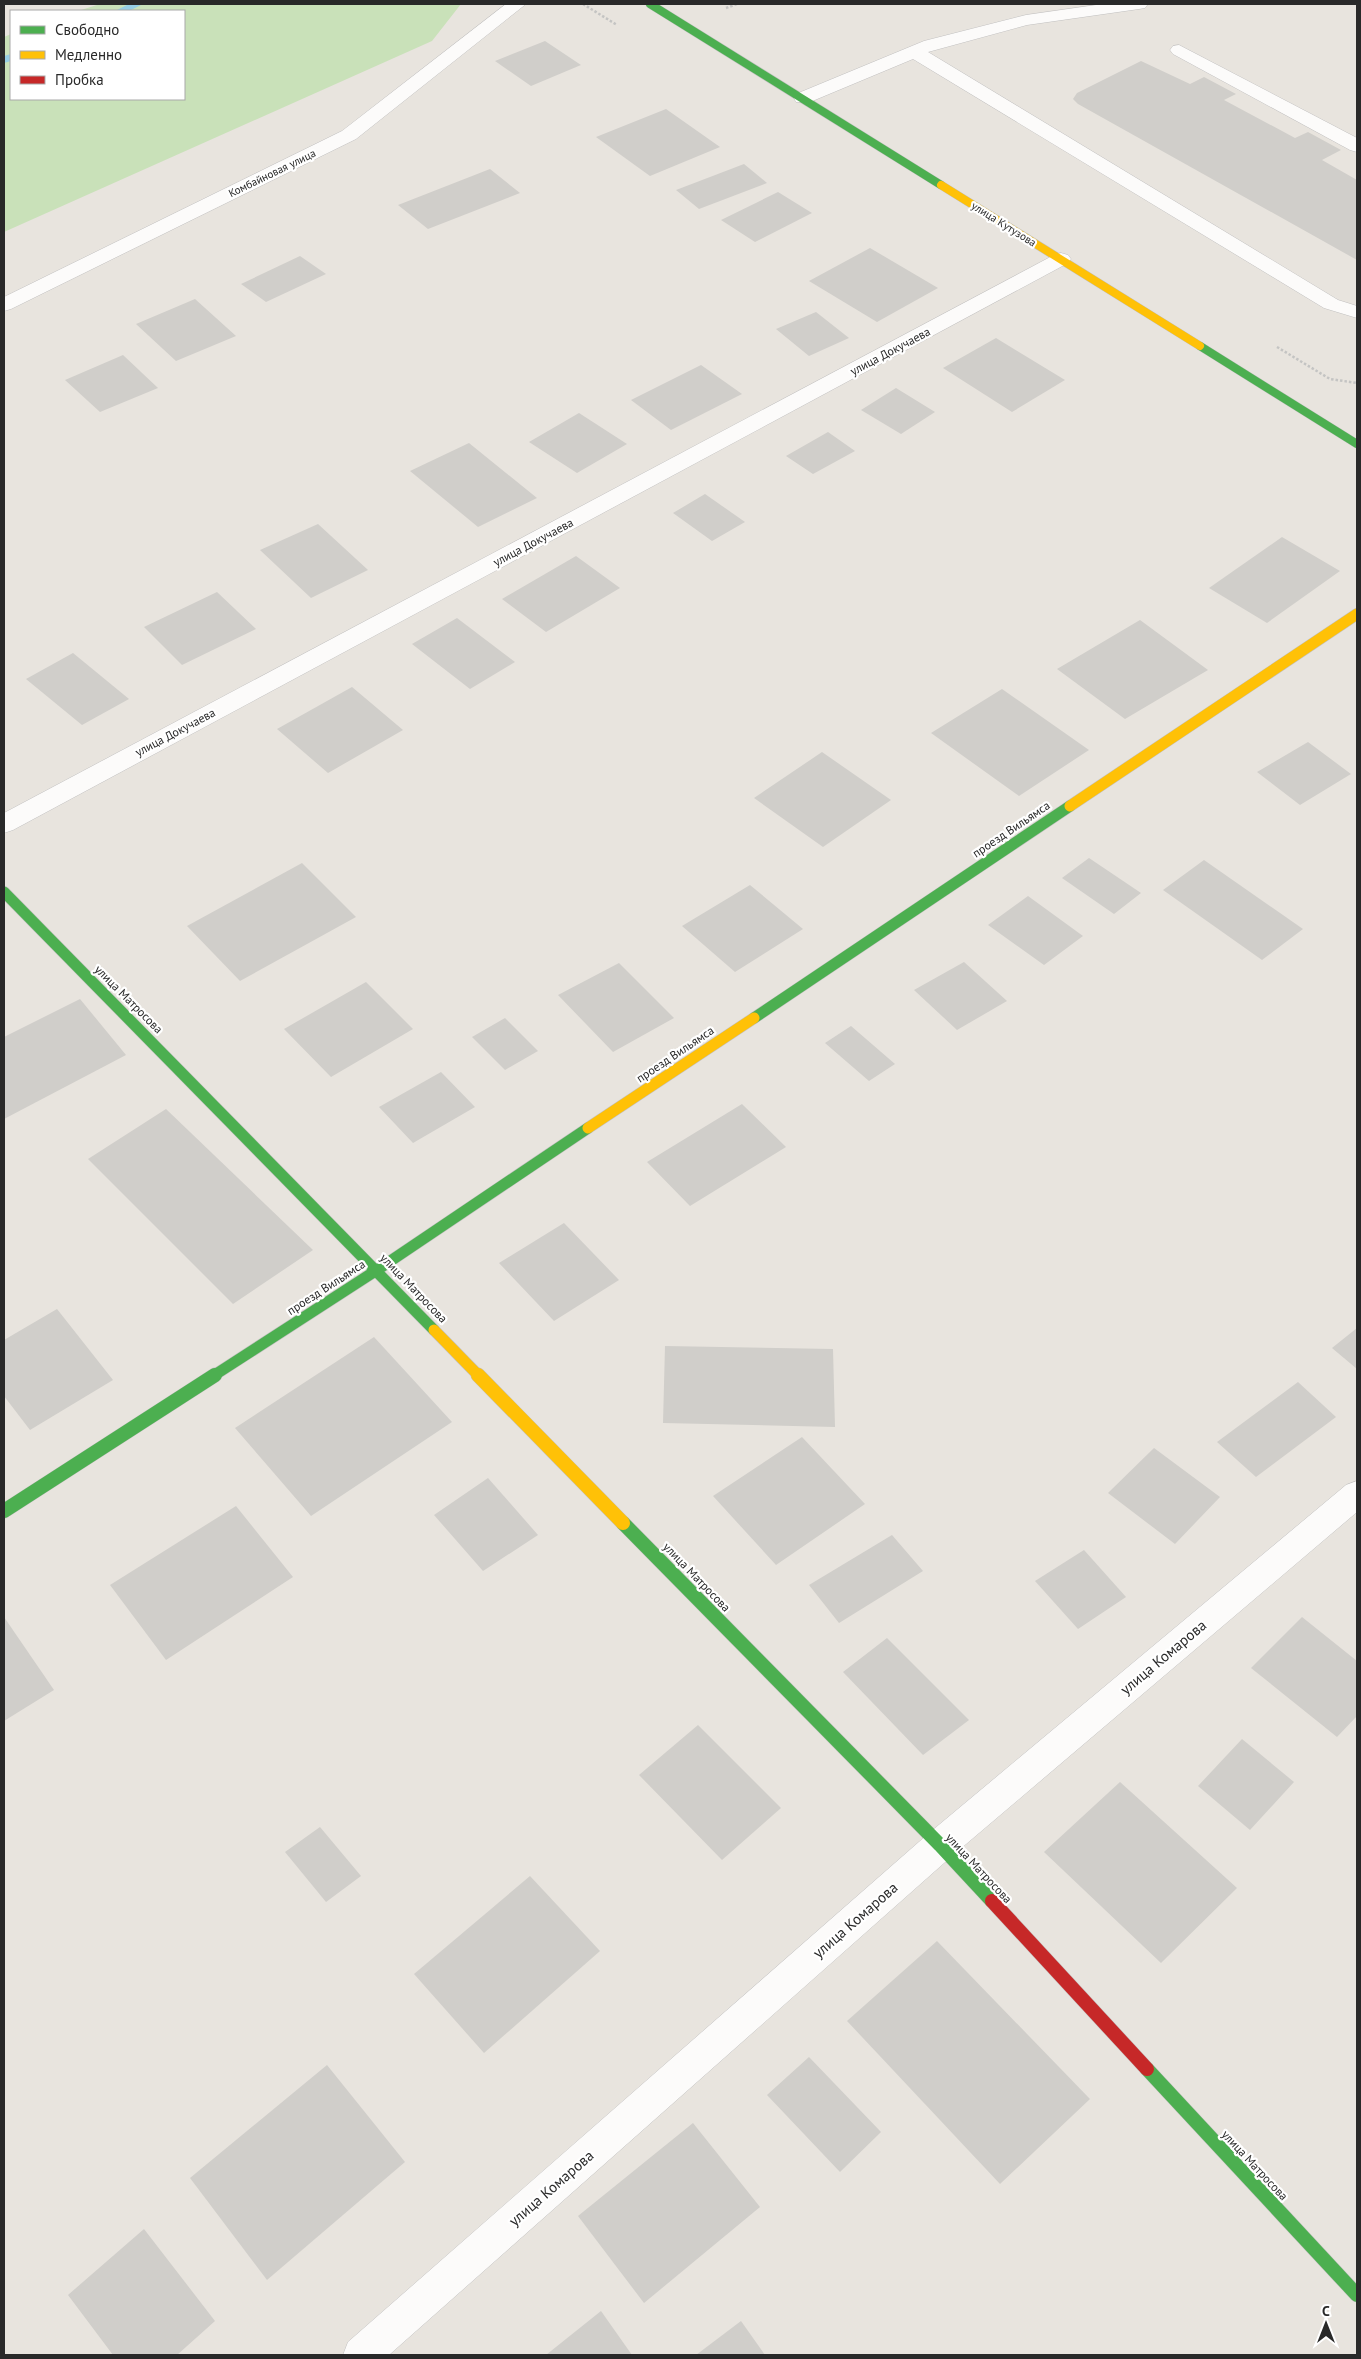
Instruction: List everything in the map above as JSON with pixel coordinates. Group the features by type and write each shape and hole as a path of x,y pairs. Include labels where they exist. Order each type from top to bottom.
{"street":[{"name":"Комбайновая улица","path":"4,304 348,135 517,4"},
{"name":"улица Кутузова","path":"650,4 1357,444"},
{"path":"803,98 930,45 1026,20 1139,4"},
{"path":"1179,50 1357,146"},
{"path":"915,52 1331,304 1357,312"},
{"name":"улица Докучаева","path":"4,824 1061,259"},
{"name":"проезд Вильямса","path":"4,1512 377,1270 1357,614"},
{"name":"улица Матросова","path":"4,892 940,1845 1357,2295"},
{"name":"улица Комарова","path":"361,2355 940,1845 1357,1494"}],"path":[{"path":"726,8 737,4"}],"green space":[{"path":"100,4 461,4 432,41 4,232 4,37 10,34 10,100 185,100 185,10 81,10"}],"building":[{"path":"545,41 581,65 531,86 495,61"},
{"path":"1141,61 1190,84 1204,77 1236,94 1224,100 1295,138 1308,132 1341,150 1322,160 1357,180 1357,260 1078,104 1073,99 1077,93"},
{"path":"666,109 720,147 650,176 596,137"},
{"path":"744,164 767,183 699,209 676,190"},
{"path":"490,169 520,193 428,229 398,205"},
{"path":"778,192 812,213 755,242 721,220"},
{"path":"870,248 938,288 877,322 809,281"},
{"path":"300,256 326,274 266,302 241,284"},
{"path":"195,299 236,336 176,361 136,324"},
{"path":"816,312 849,338 809,356 776,329"},
{"path":"996,338 1065,380 1012,412 943,368"},
{"path":"123,355 158,388 100,412 65,380"},
{"path":"701,365 742,394 671,430 631,400"},
{"path":"896,388 935,412 901,434 861,410"},
{"path":"579,413 627,444 577,473 529,442"},
{"path":"828,432 855,451 813,474 786,456"},
{"path":"469,443 537,498 478,527 410,471"},
{"path":"705,494 745,522 712,541 673,513"},
{"path":"318,524 368,570 311,598 260,550"},
{"path":"1282,537 1340,571 1267,623 1209,588"},
{"path":"576,556 620,588 546,632 502,599"},
{"path":"217,592 256,629 182,665 144,627"},
{"path":"457,618 515,662 470,689 412,644"},
{"path":"1140,620 1208,670 1125,719 1057,669"},
{"path":"73,653 129,699 82,725 26,679"},
{"path":"352,687 403,730 328,773 277,729"},
{"path":"1002,689 1089,750 1019,796 931,733"},
{"path":"1308,742 1351,774 1300,805 1257,772"},
{"path":"822,752 891,800 823,847 754,798"},
{"path":"1089,858 1141,893 1114,914 1062,878"},
{"path":"1204,860 1303,929 1262,960 1163,890"},
{"path":"302,863 356,917 240,981 187,926"},
{"path":"750,885 803,929 735,972 682,926"},
{"path":"1028,896 1083,936 1044,965 988,925"},
{"path":"964,962 1007,1001 957,1030 914,990"},
{"path":"619,963 674,1018 613,1052 558,995"},
{"path":"366,982 413,1029 331,1077 284,1029"},
{"path":"80,999 126,1055 4,1119 4,1037"},
{"path":"505,1018 538,1051 505,1070 472,1037"},
{"path":"851,1026 895,1064 869,1081 825,1043"},
{"path":"441,1072 475,1107 413,1143 379,1107"},
{"path":"742,1104 786,1147 690,1206 647,1162"},
{"path":"166,1109 313,1250 233,1304 88,1159"},
{"path":"564,1223 619,1280 554,1321 499,1263"},
{"path":"57,1309 113,1380 30,1430 4,1396 4,1340"},
{"path":"1357,1328 1357,1369 1332,1348"},
{"path":"374,1337 452,1422 311,1516 235,1428"},
{"path":"665,1346 833,1349 835,1427 663,1423"},
{"path":"1298,1382 1336,1417 1256,1477 1217,1442"},
{"path":"802,1437 865,1504 776,1565 713,1496"},
{"path":"1154,1448 1220,1497 1175,1544 1108,1493"},
{"path":"488,1478 538,1535 483,1571 434,1515"},
{"path":"236,1506 293,1577 166,1660 110,1585"},
{"path":"892,1535 923,1571 839,1623 809,1585"},
{"path":"1084,1550 1126,1597 1078,1629 1035,1581"},
{"path":"4,1617 54,1690 4,1721"},
{"path":"1302,1617 1357,1661 1357,1716 1337,1737 1251,1668"},
{"path":"887,1638 969,1720 923,1755 843,1672"},
{"path":"698,1725 781,1808 722,1860 639,1775"},
{"path":"1242,1739 1294,1782 1250,1830 1198,1786"},
{"path":"1120,1782 1237,1888 1161,1963 1044,1852"},
{"path":"320,1827 361,1876 326,1902 285,1852"},
{"path":"530,1876 600,1951 484,2053 414,1974"},
{"path":"937,1941 1090,2099 1000,2184 847,2021"},
{"path":"809,2057 881,2132 840,2172 767,2095"},
{"path":"327,2065 405,2162 267,2280 190,2178"},
{"path":"693,2123 760,2207 644,2303 578,2216"},
{"path":"144,2229 215,2321 177,2355 113,2355 68,2295"},
{"path":"601,2311 632,2355 546,2355"},
{"path":"741,2321 765,2355 696,2355"}],"waterway":[{"path":"123,10 138,4"},
{"path":"4,60 10,57"}],"traffic: fast":[{"path":"650,4 941,185"},
{"path":"1200,346 1357,444"},
{"path":"754,1018 1070,806"},
{"path":"4,892 434,1330"},
{"path":"4,1511 377,1270 588,1128"},
{"path":"623,1523 940,1845 992,1901"},
{"path":"1147,2069 1357,2295"}],"traffic: slow":[{"path":"941,185 1200,346"},
{"path":"1070,806 1357,614"},
{"path":"588,1128 754,1018"},
{"path":"434,1330 623,1523"}],"traffic: jam":[{"path":"992,1901 1147,2069"}]}
